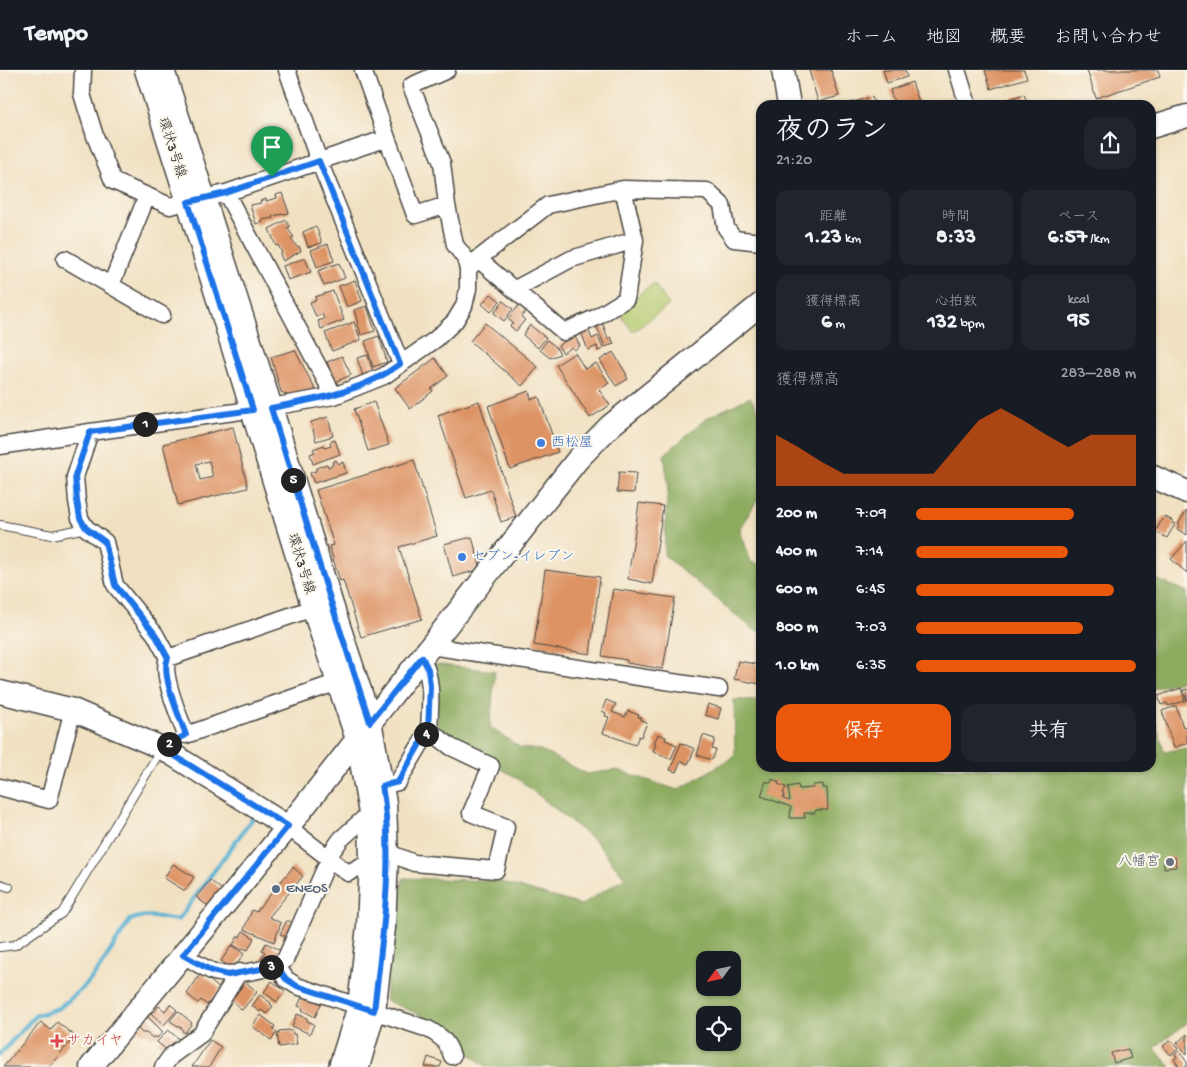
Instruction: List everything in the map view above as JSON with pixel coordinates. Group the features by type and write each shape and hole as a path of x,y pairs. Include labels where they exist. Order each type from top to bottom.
{"street":[{"path":"83,70 82,94 95,136 113,181 170,206 206,198 388,138"},
{"name":"環状3号線","path":"146,70 206,198"},
{"name":"環状3号線","path":"163,70 206,198 313,608 357,739 379,858"},
{"path":"286,70 319,161 400,364"},
{"path":"363,70 416,215 447,205"},
{"path":"447,70 433,74 411,86 442,163 447,205 455,245 465,258 515,290 564,332 595,318 626,299 635,240 624,189"},
{"path":"783,70 788,100"},
{"path":"958,70 967,100"},
{"path":"1156,125 1187,116"},
{"path":"0,446 262,409 334,396 384,376 436,339 455,321 464,306 473,264 548,205 624,189 707,191 722,205 726,228 734,239 756,241"},
{"path":"111,285 147,196"},
{"path":"206,198 334,396"},
{"path":"515,290 571,259 635,240"},
{"path":"65,259 162,315"},
{"path":"91,1067 288,826 578,459 610,426 756,308"},
{"name":"環状3号線","path":"262,409 331,602 370,722 385,803 379,858 368,926 366,1009 358,1067"},
{"path":"90,432 75,476 80,518 86,528 105,542 115,585 155,634 168,658 166,661 167,678 186,735 338,682"},
{"path":"1156,478 1187,492"},
{"path":"168,658 313,608"},
{"path":"426,652 719,689"},
{"path":"382,786 398,782 428,730 430,686 426,652"},
{"path":"0,692 74,710 162,748 288,826 348,873 379,858 394,855 414,863 496,870 506,827 471,813 491,766 451,747 428,730"},
{"path":"0,787 48,800 74,710"},
{"path":"183,955 212,971 228,975 277,966 285,960 330,858 341,839 370,813"},
{"path":"277,966 286,979 297,986 428,1029 440,1036 448,1045 452,1056"},
{"path":"163,1067 171,1056 201,1034 240,972"},
{"name":"環状3号線","path":"340,1067 366,1009"}],"lane":[{"path":"0,525 52,535 86,528"},
{"path":"0,947 15,945 62,913 162,748 186,735"},
{"path":"0,884 9,887"}],"green space":[{"path":"654,283 669,305 633,332 617,310"},
{"path":"750,397 756,407 756,502 740,530 751,562 756,564 756,631 664,555 668,483 664,455 707,418"},
{"path":"1156,579 1187,592 1187,679 1156,688"},
{"path":"433,664 495,671 490,727 521,748 540,750 587,774 616,770 678,790 735,756 734,700 756,700 756,772 1156,772 1156,722 1164,752 1187,748 1187,1023 1154,1048 1171,1067 487,1067 420,1015 385,1000 398,899 404,878 497,881 581,905 625,878 596,842 516,777 439,736"}],"building":[{"path":"809,70 831,70 839,96 817,100"},
{"path":"883,70 905,70 907,77 887,83"},
{"path":"985,70 1024,70 1027,78 991,89"},
{"path":"1087,70 1158,70 1160,77 1096,98"},
{"path":"912,82 918,100 893,100 890,90"},
{"path":"1024,94 1026,100 1007,100"},
{"path":"872,97 873,100 861,100"},
{"path":"282,193 289,213 272,216 273,218 262,220 263,222 256,224 250,205 261,203 260,201 266,199 266,201 277,198 276,195"},
{"path":"286,220 290,227 287,228 294,237 291,238 301,251 283,261 280,254 282,253 278,245 276,246 269,229"},
{"path":"316,226 322,243 308,247 303,232"},
{"path":"328,244 334,261 317,267 311,250"},
{"path":"305,258 311,272 288,280 283,266"},
{"path":"339,263 345,278 324,286 318,271"},
{"path":"355,280 362,301 347,307 339,286"},
{"path":"333,291 344,320 321,329 318,321 324,319 322,314 316,317 310,302 316,300 315,297"},
{"path":"491,294 500,301 491,312 482,304"},
{"path":"503,301 513,309 504,321 494,313"},
{"path":"519,305 526,311 521,317 525,320 516,331 510,326 513,323 508,319"},
{"path":"367,306 375,331 361,335 354,310"},
{"path":"354,322 361,340 332,351 325,333"},
{"path":"485,323 538,367 522,386 470,341"},
{"path":"603,324 608,339 611,337 614,344 605,347 597,327"},
{"path":"530,325 546,338 538,348 523,335"},
{"path":"588,329 592,339 598,336 603,349 598,351 597,346 588,350 581,332"},
{"path":"574,335 580,346 574,350 572,347 563,353 558,346"},
{"path":"379,336 387,362 373,367 365,341"},
{"path":"547,340 555,346 560,354 550,358 540,350"},
{"path":"295,350 316,391 289,396 281,392 271,357"},
{"path":"613,352 628,379 616,386 600,360"},
{"path":"575,353 585,369 596,363 609,383 599,390 610,405 590,418 556,365"},
{"path":"368,355 373,372 363,376 357,358"},
{"path":"342,356 351,375 335,382 327,362"},
{"path":"435,358 448,376 410,409 395,388"},
{"path":"529,391 531,399 539,397 558,452 510,469 488,406"},
{"path":"479,401 516,517 501,522 491,490 466,498 438,415"},
{"path":"374,402 389,445 368,451 354,409"},
{"path":"328,417 333,436 316,441 311,422"},
{"path":"233,427 248,488 178,505 163,444","holes":["209,461 213,477 200,480 196,464"]},
{"path":"335,440 340,454 313,464 310,454 315,452 313,449 324,445 325,448 331,446 330,442"},
{"path":"336,460 338,464 343,462 346,473 314,483 310,473 316,471 316,468 327,464 328,467 333,465 332,462"},
{"path":"414,460 437,536 399,547 422,619 361,637 343,580 340,581 329,546 334,545 316,490"},
{"path":"619,472 636,473 634,493 617,492"},
{"path":"639,503 663,506 652,584 628,579"},
{"path":"1187,510 1187,535 1177,529"},
{"path":"1164,516 1175,524 1167,538 1156,532"},
{"name":"セブン-イレブン","path":"472,537 481,569 453,577 444,544"},
{"path":"1187,541 1187,573 1171,559"},
{"path":"545,570 600,577 590,654 534,645"},
{"path":"613,589 675,598 663,669 627,663 627,660 602,656"},
{"path":"738,661 756,664 756,683 734,679"},
{"path":"1181,688 1185,701 1168,706 1167,703 1161,705 1158,696"},
{"path":"1187,689 1187,701 1183,690"},
{"path":"606,700 616,704 612,712 625,717 628,711 639,715 638,717 642,718 641,720 647,723 635,745 603,733 609,717 605,716 606,713 602,711"},
{"path":"708,704 721,708 718,719 705,715"},
{"path":"1176,706 1183,727 1187,726 1187,743 1174,748 1162,711"},
{"path":"658,734 666,737 665,740 677,745 671,759 653,751"},
{"path":"703,735 715,739 712,749 716,750 712,760 697,755"},
{"path":"681,743 695,749 688,764 681,761 676,772 670,770"},
{"path":"772,779 786,787 783,799 790,801 788,787 798,785 799,789 813,788 813,785 823,784 823,788 827,788 828,810 804,813 805,818 790,818 791,807 761,796 766,781 771,783"},
{"path":"1175,857 1176,867 1164,868 1164,858"},
{"path":"173,864 194,877 185,891 164,878"},
{"path":"293,867 303,876 269,917 281,923 274,942 244,929 252,910 256,912"},
{"path":"210,880 222,890 209,907 196,897"},
{"path":"287,920 297,925 291,939 280,934"},
{"path":"243,931 254,938 248,950 243,948 242,950 233,945"},
{"path":"266,943 282,951 278,959 269,963 261,959 265,952 262,950"},
{"path":"232,945 244,954 235,967 231,968 221,961"},
{"path":"201,973 220,989 207,1005 201,1000 198,1003 187,994"},
{"path":"272,981 285,991 277,1002 264,992"},
{"path":"246,982 257,992 242,1010 231,1000"},
{"path":"260,995 273,1006 267,1014 261,1010 260,1012 252,1006"},
{"path":"303,995 321,1004 315,1017 298,1006"},
{"path":"170,1004 177,1010 164,1025 151,1013 159,1006 165,1011"},
{"path":"178,1011 192,1023 185,1033 182,1031 183,1029 170,1021"},
{"path":"297,1014 307,1018 307,1021 314,1024 310,1034 292,1026"},
{"path":"261,1015 275,1026 273,1029 277,1032 271,1040 252,1026"},
{"path":"148,1017 163,1032 157,1038 142,1033 137,1028"},
{"path":"41,1022 51,1030 57,1022 75,1036 49,1067 3,1067"},
{"path":"168,1030 179,1039 169,1052 157,1042"},
{"path":"289,1030 295,1034 297,1044 279,1047 277,1034 279,1034 279,1031"},
{"path":"1187,1034 1187,1054 1177,1043"},
{"path":"210,1040 221,1047 209,1067 192,1067"},
{"path":"1171,1040 1178,1049 1171,1055 1163,1046"},
{"path":"1128,1049 1131,1058 1114,1063 1111,1053"},
{"path":"1179,1051 1187,1062 1187,1067 1179,1067 1174,1059 1177,1057 1175,1054"},
{"path":"428,1057 442,1062 440,1067 425,1067"}],"waterway":[{"path":"0,1054 35,1016 59,1008 85,986 99,969 130,920 147,916 178,920 255,815"}],"place":[{"name":"西松屋","path":"541,443"},
{"name":"セブン-イレブン","path":"462,557"},
{"name":"八幡宮","path":"1170,862"},
{"name":"ENEOS","path":"276,889"},
{"name":"サカイヤ","path":"57,1041"}],"route":[{"path":"319,161 400,364 384,376 334,396 271,408 370,722 422,657 428,669 430,708 428,730 398,782 382,786 385,803 386,856 384,928 374,1011 297,986 286,979 277,966 228,975 212,971 183,955 288,826 162,748 186,735 167,678 166,661 168,658 155,634 115,585 105,542 86,528 80,518 77,501 75,476 90,432 253,410 188,202 226,193 272,177 319,161"}]}
